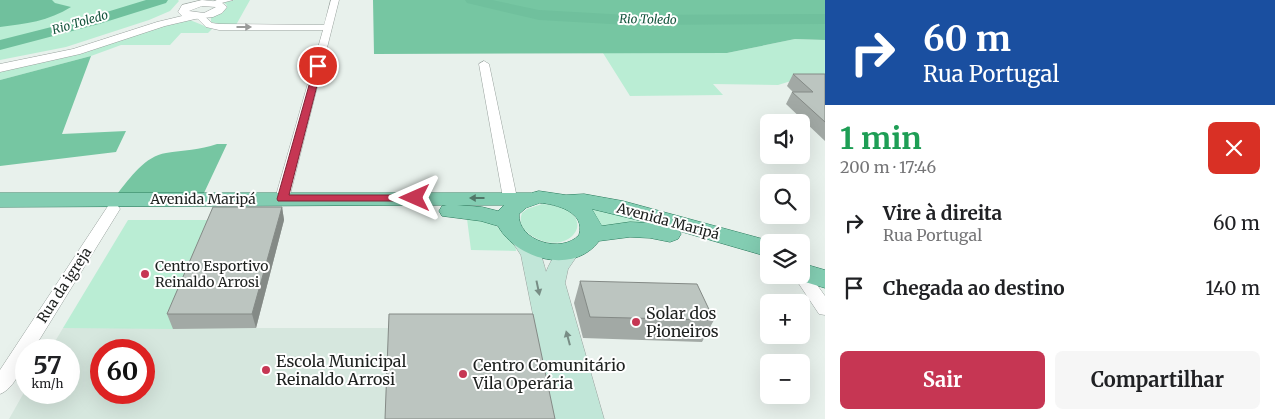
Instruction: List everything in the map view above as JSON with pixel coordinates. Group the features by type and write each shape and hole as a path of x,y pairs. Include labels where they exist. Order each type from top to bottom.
{"main road":[{"path":"523,243 546,251 571,250 588,242 592,225 579,208 566,201 538,196 518,198 508,212 506,221 508,228 514,236 528,247 531,255 568,419"},
{"name":"Avenida Maripá","path":"0,200 518,198"},
{"name":"Avenida Maripá","path":"566,201 584,201 623,208 760,246"},
{"name":"Avenida Maripá","path":"0,211 113,209 448,211 482,214 506,221"},
{"name":"Avenida Maripá","path":"591,235 628,228 654,230 760,259"},
{"path":"571,250 558,266 554,274 554,283 590,419"},
{"path":"810,260 825,264"},
{"path":"810,275 825,279"}],"street":[{"path":"0,63 77,47 169,17 186,4 214,3 229,0"},
{"path":"282,199 336,0"},
{"path":"0,68 76,52 172,21 214,14 221,9 221,5 214,3"},
{"path":"186,4 185,14 197,16 209,25 219,27 328,28"},
{"path":"484,64 518,198"},
{"name":"Rua da igreja","path":"0,386 113,209"},
{"path":"808,284 825,309"}],"shaded area":[{"path":"0,0 179,1 170,11 149,20 66,47 0,60"},
{"path":"0,0 52,0 55,3 71,7 45,19 0,27"},
{"path":"250,0 236,25 223,25 211,22 211,17 222,11 227,5 223,2"},
{"path":"373,0 825,0 825,40 795,39 727,53 374,54"},
{"path":"190,20 212,29 208,33 181,33 170,45 121,45 91,56 0,80 0,71 177,21"},
{"path":"795,39 825,40 825,74 814,74 778,85 713,84 723,95 630,96 603,53 727,53"},
{"path":"91,56 62,134 126,131 116,152 0,166 0,80"},
{"path":"217,144 227,144 204,193 118,193 139,168 151,158 166,153 198,149"},
{"path":"542,204 562,208 573,215 577,224 575,232 568,239 557,243 543,241 528,233 521,225 522,213 527,209"},
{"path":"583,205 668,226 598,228"},
{"path":"467,219 480,220 499,228 515,241 516,251 471,250"},
{"name":"Centro Esportivo Reinaldo Arrosi","path":"128,220 217,220 173,329 63,328"},
{"name":"Escola Municipal Reinaldo Arrosi","path":"63,328 390,328 386,419 9,419 18,404 80,404 80,339 56,339"}],"building":[{"path":"793,74 825,74 825,122 792,92 813,92"},
{"path":"213,207 282,207 252,314 167,314"},
{"path":"580,281 697,284 714,320 590,317"},
{"name":"Centro Comunitário Vila Operária","path":"389,314 533,314 555,419 385,419"}],"waterway":[{"name":"Rio Toledo","path":"0,45 93,21 161,0"},
{"name":"Rio Toledo","path":"472,0 539,15 628,20 825,19"}],"place":[{"name":"Centro Esportivo Reinaldo Arrosi","path":"145,274"},
{"name":"Solar dos Pioneiros","path":"636,322"},
{"name":"Escola Municipal Reinaldo Arrosi","path":"266,370"},
{"name":"Centro Comunitário Vila Operária","path":"463,374"}],"route":[{"path":"318,66 282,199 415,198"}]}
